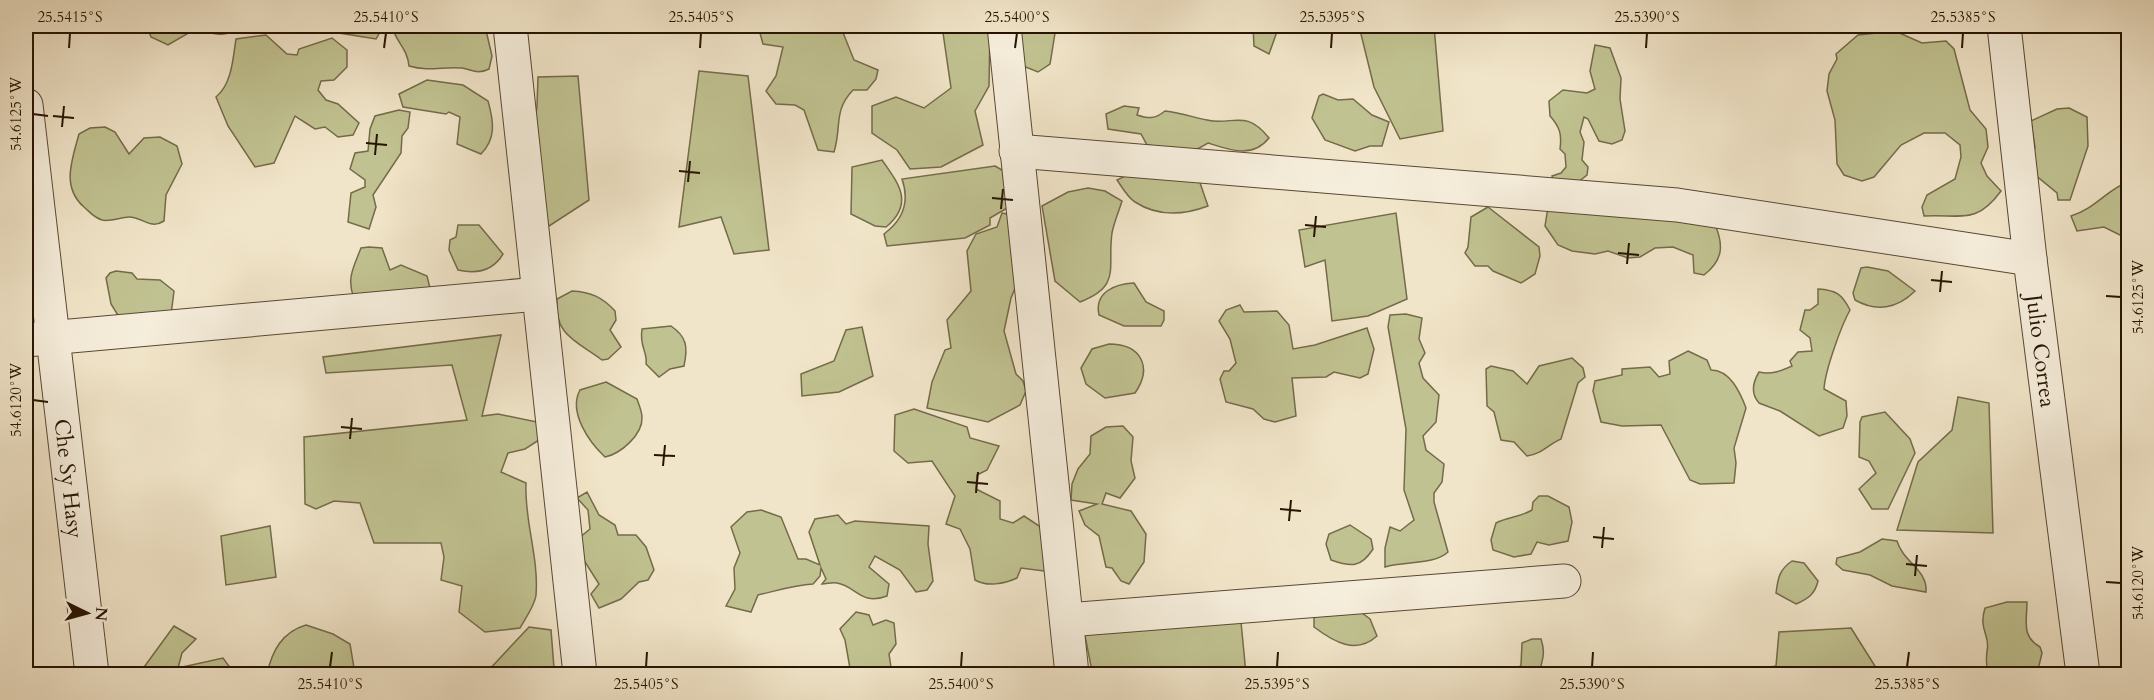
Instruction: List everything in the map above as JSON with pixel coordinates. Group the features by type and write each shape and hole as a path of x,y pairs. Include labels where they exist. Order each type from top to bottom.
{"street":[{"path":"510,26 580,675"},
{"path":"1004,26 1072,675"},
{"name":"Julio Correa","path":"2004,26 2030,259 2083,675"},
{"name":"Che Sy Hasy","path":"26,105 39,338 92,675"},
{"path":"1016,151 1677,205 2030,259"},
{"path":"39,338 538,294"},
{"path":"1068,620 1564,581"}],"green space":[{"path":"147,26 255,26 220,34 197,28 168,45 151,37"},
{"path":"333,26 376,26 380,32 376,39 339,33"},
{"path":"392,26 433,28 485,26 492,56 489,69 478,72 462,68 423,69 409,66 406,54"},
{"path":"758,26 832,26 842,30 854,60 878,70 876,79 867,90 853,90 843,105 834,152 818,150 804,110 795,105 776,104 766,91 776,76 783,47 763,44"},
{"path":"942,26 990,26 989,86 975,111 983,145 941,167 910,169 897,150 872,133 872,106 896,97 924,108 951,88"},
{"path":"1020,26 1056,27 1050,64 1038,72 1023,66"},
{"path":"1253,26 1279,26 1269,54 1254,46"},
{"path":"1359,26 1434,26 1443,131 1400,139 1374,87"},
{"path":"1895,31 1922,43 1946,41 1954,49 1970,110 1986,129 1988,147 1981,163 1987,176 2001,191 1992,202 1976,213 1967,216 1924,216 1922,207 1927,195 1955,179 1961,157 1960,145 1945,133 1924,133 1901,145 1874,177 1862,181 1844,175 1837,164 1835,120 1827,91 1829,74 1837,59 1836,54 1858,35"},
{"path":"266,35 287,54 297,55 299,49 332,38 347,50 347,67 334,80 321,81 318,90 326,100 338,104 359,123 353,135 338,137 325,127 315,129 295,116 274,163 255,167 228,126 216,97 229,78 236,39"},
{"path":"1595,45 1610,48 1621,78 1620,99 1625,131 1622,140 1612,144 1599,141 1588,119 1584,117 1580,132 1584,142 1582,160 1588,167 1587,175 1578,182 1554,181 1552,176 1561,173 1566,167 1565,154 1560,149 1560,131 1550,116 1549,101 1563,90 1587,93 1595,89 1590,71"},
{"path":"699,71 748,76 769,250 734,254 721,217 679,227"},
{"path":"578,76 589,200 546,228 530,160 538,77"},
{"path":"427,80 463,85 488,101 492,116 492,130 489,142 481,154 457,144 460,117 449,112 446,114 403,107 399,94"},
{"path":"1323,94 1338,100 1353,99 1372,115 1389,122 1382,146 1370,146 1355,151 1325,140 1312,118 1319,96"},
{"path":"1124,106 1139,108 1137,115 1152,118 1165,111 1207,120 1246,121 1253,123 1269,138 1262,145 1248,151 1232,150 1208,143 1194,151 1147,145 1141,134 1108,129 1106,114"},
{"path":"2069,108 2087,117 2088,146 2070,200 2058,200 2057,193 2034,174 2030,155 2035,148 2031,121 2057,109"},
{"path":"399,110 410,112 408,128 402,136 401,153 373,195 376,207 369,229 348,222 351,193 365,187 365,180 350,169 355,153 368,151 370,129 375,116"},
{"path":"105,127 115,132 129,154 144,138 160,137 177,146 182,164 166,195 164,221 150,224 129,217 102,220 92,215 77,199 70,182 70,173 79,134 90,128"},
{"path":"882,160 898,185 902,201 900,210 886,227 875,226 851,214 852,167"},
{"path":"995,166 1019,180 1014,204 990,218 990,225 965,238 887,246 884,234 896,223 905,203 902,179"},
{"path":"1141,168 1198,177 1208,206 1171,213 1153,210 1135,202 1117,180"},
{"path":"2128,182 2128,239 2104,227 2077,231 2071,216 2087,209 2114,189"},
{"path":"1088,188 1105,191 1122,201 1112,233 1110,275 1102,289 1080,302 1055,281 1042,206 1068,192"},
{"path":"1549,201 1716,227 1720,241 1720,253 1715,264 1704,275 1694,273 1693,255 1673,247 1655,248 1640,257 1628,258 1608,251 1595,254 1572,251 1558,245 1545,226"},
{"path":"1488,207 1539,247 1540,256 1535,274 1521,283 1493,271 1488,266 1475,266 1465,253 1468,247 1471,217"},
{"path":"1002,213 1016,216 1028,257 1011,298 1004,331 1016,374 1023,381 1026,391 1020,405 988,422 927,408 932,382 945,350 951,348 947,320 971,291 967,251 976,234 997,227"},
{"path":"1396,213 1407,299 1368,316 1332,321 1325,260 1305,267 1299,230"},
{"path":"458,225 479,225 503,254 499,260 484,270 471,272 458,270 449,250 450,240 456,237"},
{"path":"361,248 382,248 390,270 401,265 427,276 431,292 354,298 351,279 354,267"},
{"path":"1861,268 1888,271 1915,291 1901,302 1886,307 1871,306 1855,300 1853,293"},
{"path":"116,271 132,273 137,279 160,280 174,291 171,315 119,317 111,304 106,278 110,273"},
{"path":"1134,283 1146,302 1164,311 1161,326 1124,326 1099,315 1098,307 1103,295 1120,285"},
{"path":"1818,289 1838,294 1850,310 1834,349 1824,389 1846,401 1847,416 1843,428 1819,436 1780,411 1759,403 1753,388 1759,372 1772,373 1792,366 1790,361 1798,352 1812,351 1810,338 1800,330 1805,310 1810,310 1818,304"},
{"path":"572,291 596,296 615,311 616,320 610,330 621,347 608,359 602,360 569,337 563,330 557,312 557,299"},
{"path":"1240,305 1244,312 1277,311 1289,325 1293,349 1315,345 1367,328 1374,349 1368,374 1360,378 1334,372 1326,377 1292,378 1296,416 1275,422 1264,419 1253,409 1226,402 1220,379 1224,371 1229,371 1236,363 1230,339 1219,321 1226,310"},
{"path":"1406,314 1422,318 1419,339 1425,353 1419,363 1423,378 1439,395 1436,422 1423,436 1426,450 1444,464 1442,482 1434,493 1434,502 1448,552 1427,561 1385,567 1385,548 1390,527 1400,531 1414,520 1404,490 1406,429 1388,327 1390,315"},
{"path":"671,326 680,334 685,343 684,366 670,369 659,377 646,364 642,329"},
{"path":"862,327 873,376 839,392 802,396 801,374 834,361 846,330"},
{"path":"501,335 482,416 498,414 542,423 539,440 525,449 508,453 501,472 526,483 536,595 520,628 485,632 459,612 462,586 441,580 444,557 441,543 374,543 360,503 334,501 316,509 305,504 304,437 467,420 452,365 326,373 323,357"},
{"path":"1109,344 1129,348 1141,359 1143,374 1135,393 1105,398 1086,384 1081,368 1092,349"},
{"path":"1688,351 1707,360 1711,370 1718,371 1729,378 1746,408 1734,448 1736,463 1734,483 1700,484 1690,480 1661,425 1622,426 1601,422 1593,391 1595,381 1622,375 1622,369 1650,367 1659,377 1670,374 1669,361"},
{"path":"1572,358 1583,368 1585,377 1578,383 1561,439 1538,453 1527,456 1514,442 1501,440 1494,412 1487,406 1486,369 1491,366 1513,371 1527,384 1539,366"},
{"path":"606,382 637,399 642,417 639,430 630,443 605,457 582,426 578,417 577,399 580,390"},
{"path":"1958,397 1989,403 1993,533 1897,530 1918,462 1952,430"},
{"path":"914,409 967,427 970,438 999,446 987,470 977,475 976,489 1000,501 1000,519 1013,523 1024,516 1059,539 1053,566 1044,571 1021,568 1017,578 1007,582 990,584 975,580 970,549 960,529 946,524 955,496 932,461 908,463 894,451 895,415"},
{"path":"1885,412 1910,439 1915,453 1888,509 1872,509 1859,489 1876,473 1869,461 1859,457 1860,422 1862,417"},
{"path":"1123,426 1133,437 1131,461 1135,478 1120,498 1106,493 1102,504 1131,511 1146,534 1144,562 1129,584 1121,581 1112,568 1106,567 1099,536 1085,525 1079,511 1097,504 1071,500 1072,484 1078,469 1090,454 1091,436 1106,427"},
{"path":"587,492 599,515 615,525 618,535 636,535 646,547 654,570 648,580 639,582 621,599 599,608 591,594 599,584 573,543 590,529 588,510 577,498"},
{"path":"1539,496 1548,496 1569,507 1572,522 1568,541 1549,545 1537,542 1531,554 1514,557 1493,550 1491,540 1496,523 1532,510 1533,502"},
{"path":"761,510 781,517 798,559 806,559 820,565 809,532 815,519 838,515 846,524 855,521 929,526 928,544 933,581 927,590 916,592 900,570 875,556 869,567 889,584 887,596 871,599 844,585 822,584 826,579 821,568 820,576 813,584 758,595 751,612 726,606 735,589 734,568 740,553 731,527 747,512"},
{"path":"1350,525 1371,539 1373,549 1360,563 1350,565 1331,560 1326,544 1329,534"},
{"path":"270,526 276,577 226,585 221,536"},
{"path":"1882,539 1897,541 1904,555 1923,578 1926,592 1892,586 1870,575 1843,570 1836,564 1837,558 1860,552"},
{"path":"1792,561 1804,563 1818,581 1810,595 1796,604 1776,593 1780,575"},
{"path":"2007,602 2027,602 2026,628 2030,638 2040,647 2042,653 2037,674 1988,674 1986,662 1988,646 1983,622 1985,608"},
{"path":"1354,607 1370,619 1377,636 1369,642 1361,645 1345,644 1314,627 1314,614"},
{"path":"856,612 869,615 873,625 886,620 894,623 896,644 889,654 892,674 851,674 845,640 840,629"},
{"path":"1241,622 1246,674 1174,674 1173,668 1092,671 1084,631"},
{"path":"306,625 333,634 350,644 355,674 267,674 279,643 290,632"},
{"path":"174,626 196,639 182,653 178,668 223,658 234,673 139,674"},
{"path":"529,627 551,630 554,668 542,674 485,674"},
{"path":"1851,628 1880,674 1735,674 1776,666 1779,632"},
{"path":"1532,639 1541,639 1543,649 1539,674 1514,674 1521,665 1522,643"}]}
